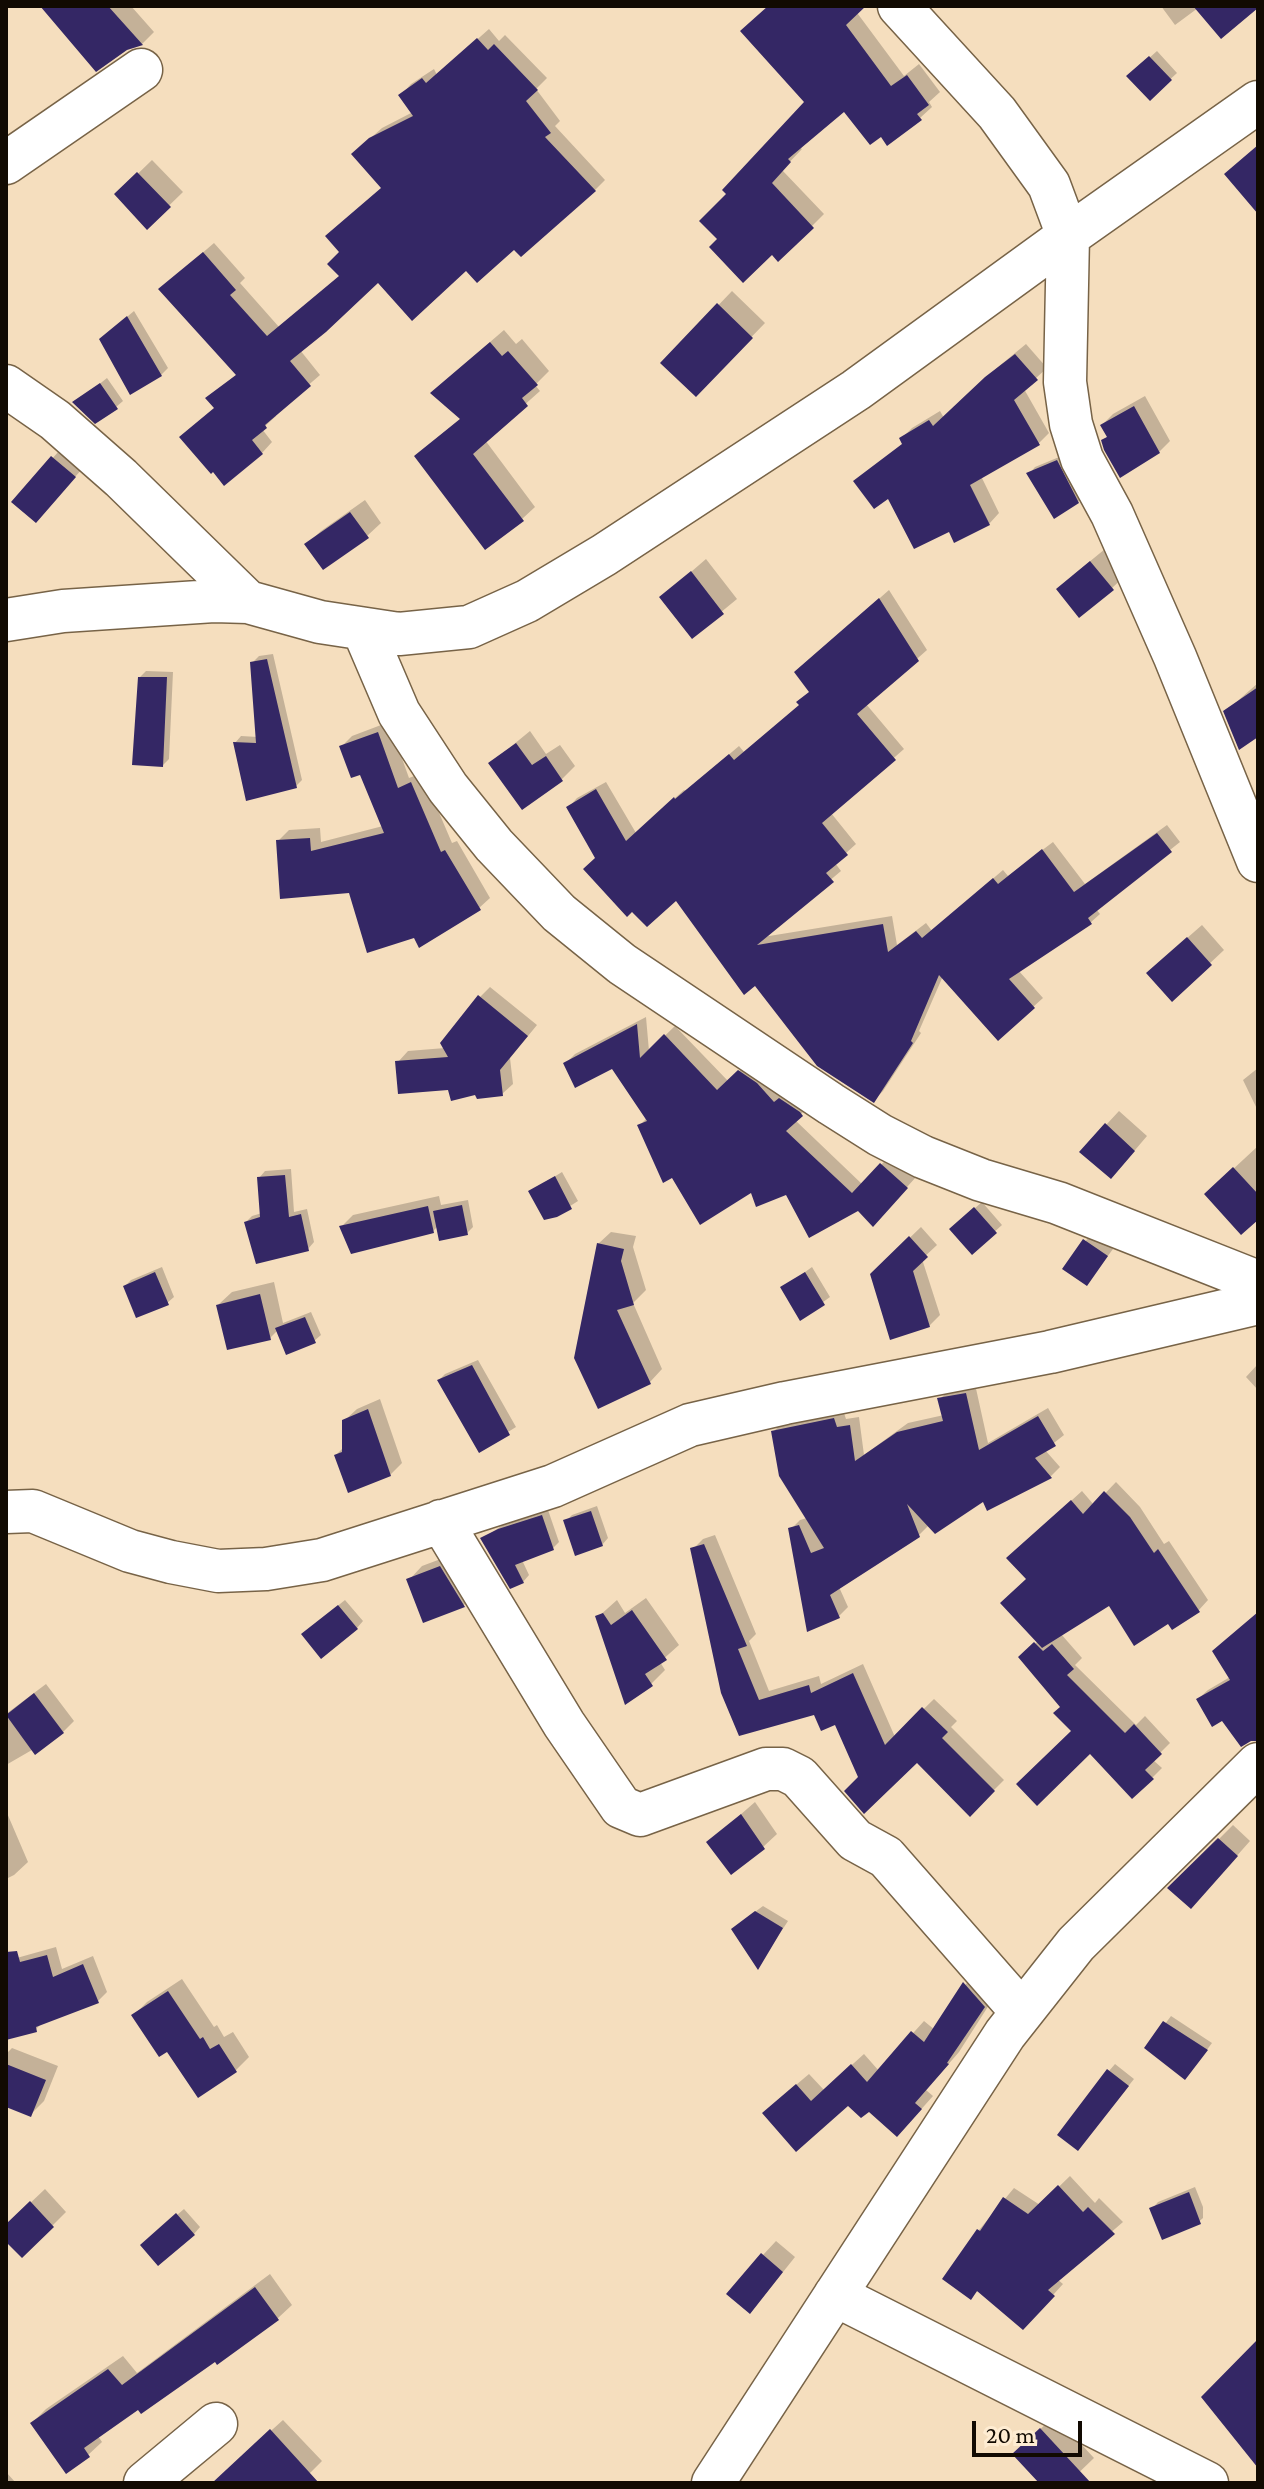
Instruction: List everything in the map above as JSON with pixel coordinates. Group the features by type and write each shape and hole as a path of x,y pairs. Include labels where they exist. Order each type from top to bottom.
{"street":[{"path":"899,6 997,113 1049,185 1068,236 1065,382 1071,424 1082,459 1112,514 1175,657 1258,861"},
{"path":"6,163 141,70"},
{"path":"6,620 63,611 214,601 248,602 320,622 399,634 456,629 483,621 527,601 604,555 856,390 1258,102"},
{"path":"6,386 55,420 121,478 248,602"},
{"path":"363,629 399,713 448,788 494,845 559,913 622,964 831,1104 909,1150 981,1180 1058,1203 1258,1282"},
{"path":"6,1512 33,1511 130,1551 218,1571 266,1569 322,1560 553,1486 690,1425 785,1403 1050,1352 1258,1303"},
{"path":"441,1521 564,1724 621,1807 640,1815 766,1769 783,1769 799,1777 855,1840 886,1857 1022,2012"},
{"path":"713,2483 1005,2034 1076,1944 1258,1764"},
{"path":"835,2295 1207,2483"},
{"path":"145,2483 216,2424"}],"building":[{"path":"40,6 108,6 143,45 127,50 96,72"},
{"path":"768,6 866,6 846,25 891,86 907,75 929,105 917,114 922,120 887,146 881,137 870,145 844,112 788,159 791,162 772,183 814,228 778,262 772,255 743,283 709,247 717,239 699,221 726,194 722,190 804,102 740,31"},
{"path":"1193,6 1258,6 1258,8 1221,39"},
{"path":"477,38 488,50 494,44 538,90 526,101 551,133 545,137 596,191 521,257 514,250 477,283 466,271 412,321 378,283 290,361 311,386 265,425 267,428 252,440 263,454 224,486 179,437 214,408 205,398 236,375 158,289 203,252 236,290 230,295 267,336 339,276 327,264 339,252 325,236 381,188 351,154 369,138 413,116 398,95 422,78 426,83"},
{"path":"1149,56 1172,80 1150,101 1126,76"},
{"path":"1258,145 1258,214 1224,174"},
{"path":"137,172 171,207 147,230 114,194"},
{"path":"717,303 753,338 696,397 660,363"},
{"path":"127,316 162,376 130,395 99,339"},
{"path":"490,342 502,356 508,351 538,385 522,398 528,406 473,454 524,521 485,550 414,456 460,419 430,393"},
{"path":"1015,354 1038,380 1014,400 1040,445 970,485 990,525 954,543 949,532 914,549 888,499 874,509 853,481 902,444 899,438 929,420 933,426 985,377"},
{"path":"100,383 118,409 95,424 72,402"},
{"path":"1134,406 1160,453 1120,478 1104,450 1101,440 1107,437 1100,425"},
{"path":"51,456 76,477 36,523 11,502"},
{"path":"1057,460 1079,503 1054,519 1026,473"},
{"path":"350,512 369,538 323,570 304,544"},
{"path":"1090,561 1114,590 1079,618 1056,589"},
{"path":"691,571 724,614 692,639 659,597"},
{"path":"879,598 919,661 857,714 896,760 822,823 848,855 826,873 834,882 757,945 883,924 888,952 916,931 922,938 993,878 998,884 1042,849 1074,892 1157,833 1172,852 1088,918 1092,924 1009,979 1035,1008 998,1041 939,975 911,1041 913,1043 874,1103 817,1066 755,986 744,995 676,901 647,927 632,912 627,917 583,869 595,858 566,807 596,789 626,841 674,797 729,754 734,760 799,705 796,702 809,692 794,672"},
{"path":"267,659 297,788 246,801 233,742 256,743 250,662"},
{"path":"138,677 167,677 163,767 132,765"},
{"path":"1258,687 1258,737 1239,750 1223,711"},
{"path":"378,732 398,788 411,782 441,852 445,850 481,910 419,948 414,938 367,953 349,893 280,899 276,840 310,838 311,851 384,833 360,775 351,778 339,746"},
{"path":"516,743 532,765 546,756 563,781 522,810 488,763"},
{"path":"1187,937 1212,965 1172,1002 1146,973"},
{"path":"478,995 528,1036 500,1070 503,1096 477,1099 475,1095 451,1101 448,1090 398,1094 395,1061 448,1057 440,1043"},
{"path":"637,1024 640,1058 664,1034 717,1090 738,1070 757,1083 774,1102 779,1098 800,1112 803,1116 786,1131 852,1193 880,1163 908,1188 873,1227 858,1211 809,1238 786,1195 756,1207 751,1193 700,1225 672,1178 663,1183 637,1125 647,1121 612,1069 575,1088 563,1063"},
{"path":"1105,1123 1135,1151 1111,1179 1079,1152"},
{"path":"1233,1167 1258,1194 1258,1220 1241,1235 1204,1194"},
{"path":"285,1175 289,1217 301,1214 309,1251 256,1264 244,1222 260,1217 257,1177"},
{"path":"555,1176 572,1209 544,1220 528,1191"},
{"path":"462,1205 468,1235 439,1241 433,1211"},
{"path":"428,1206 434,1233 351,1254 339,1226"},
{"path":"974,1207 997,1233 972,1255 949,1229"},
{"path":"909,1236 928,1257 913,1271 930,1327 890,1340 870,1274"},
{"path":"1083,1239 1108,1256 1087,1286 1062,1269"},
{"path":"597,1243 624,1249 621,1261 634,1305 617,1310 651,1384 598,1409 574,1358"},
{"path":"155,1272 169,1305 136,1318 123,1286"},
{"path":"805,1272 825,1305 800,1321 780,1287"},
{"path":"260,1294 271,1340 227,1350 216,1305"},
{"path":"305,1317 316,1343 286,1355 275,1328"},
{"path":"472,1365 510,1435 479,1453 437,1380"},
{"path":"966,1393 979,1450 1038,1416 1056,1446 1035,1458 1052,1478 987,1511 983,1502 935,1534 907,1504 920,1537 830,1595 840,1618 807,1632 788,1528 799,1525 811,1553 824,1548 779,1476 771,1431 834,1418 837,1427 850,1425 855,1461 897,1432 943,1421 937,1398"},
{"path":"368,1409 391,1476 348,1493 334,1455 342,1452 342,1420"},
{"path":"1104,1491 1130,1517 1154,1553 1158,1549 1200,1612 1172,1630 1168,1624 1134,1646 1109,1606 1042,1648 1000,1603 1026,1579 1006,1558 1071,1500 1083,1514"},
{"path":"591,1511 603,1546 575,1556 563,1520"},
{"path":"542,1515 554,1550 515,1565 524,1583 510,1589 480,1538"},
{"path":"704,1544 747,1646 738,1649 759,1700 809,1685 811,1693 853,1673 885,1745 922,1707 948,1732 942,1738 995,1791 970,1817 917,1763 864,1814 844,1791 858,1777 835,1725 821,1731 814,1715 739,1736 721,1693 690,1548"},
{"path":"440,1566 465,1607 423,1623 406,1579"},
{"path":"338,1605 358,1629 321,1659 301,1634"},
{"path":"632,1610 667,1660 645,1674 653,1686 625,1705 595,1616 603,1613 611,1625"},
{"path":"1258,1612 1258,1741 1241,1747 1222,1721 1212,1727 1196,1699 1230,1680 1212,1651"},
{"path":"1034,1642 1043,1651 1052,1644 1074,1669 1067,1675 1125,1733 1134,1724 1162,1754 1145,1770 1154,1779 1132,1799 1090,1754 1037,1806 1016,1784 1071,1731 1053,1713 1060,1707 1018,1657"},
{"path":"34,1693 64,1733 35,1755 6,1715"},
{"path":"741,1814 765,1849 731,1875 706,1842"},
{"path":"1218,1838 1238,1856 1191,1909 1167,1888"},
{"path":"755,1911 783,1928 758,1970 731,1929"},
{"path":"17,1951 20,1962 47,1955 53,1977 83,1964 99,2003 36,2027 37,2032 6,2040 6,1952"},
{"path":"963,1982 985,2007 949,2064 915,2103 922,2109 897,2137 869,2112 861,2118 848,2106 796,2152 762,2113 796,2084 811,2101 851,2064 867,2082 911,2031 924,2042"},
{"path":"168,1991 200,2039 203,2037 210,2049 219,2044 237,2072 198,2098 167,2052 159,2057 131,2015"},
{"path":"1163,2021 1208,2050 1185,2080 1144,2048"},
{"path":"6,2064 46,2080 31,2117 6,2107"},
{"path":"1107,2069 1129,2086 1078,2151 1057,2135"},
{"path":"1058,2185 1083,2212 1088,2207 1115,2234 1048,2290 1055,2296 1023,2330 977,2291 971,2300 942,2279 1003,2197 1028,2214"},
{"path":"1189,2192 1201,2224 1162,2240 1149,2208"},
{"path":"30,2201 54,2227 22,2258 6,2242 6,2224"},
{"path":"176,2213 195,2235 158,2266 140,2245"},
{"path":"761,2253 783,2272 750,2314 726,2294"},
{"path":"255,2287 279,2320 217,2365 215,2362 141,2414 138,2410 84,2448 90,2457 66,2474 30,2423 108,2369 122,2385"},
{"path":"1258,2339 1258,2468 1201,2397"},
{"path":"1040,2428 1091,2483 1039,2483 1012,2454"},
{"path":"270,2429 319,2483 212,2483"}]}
